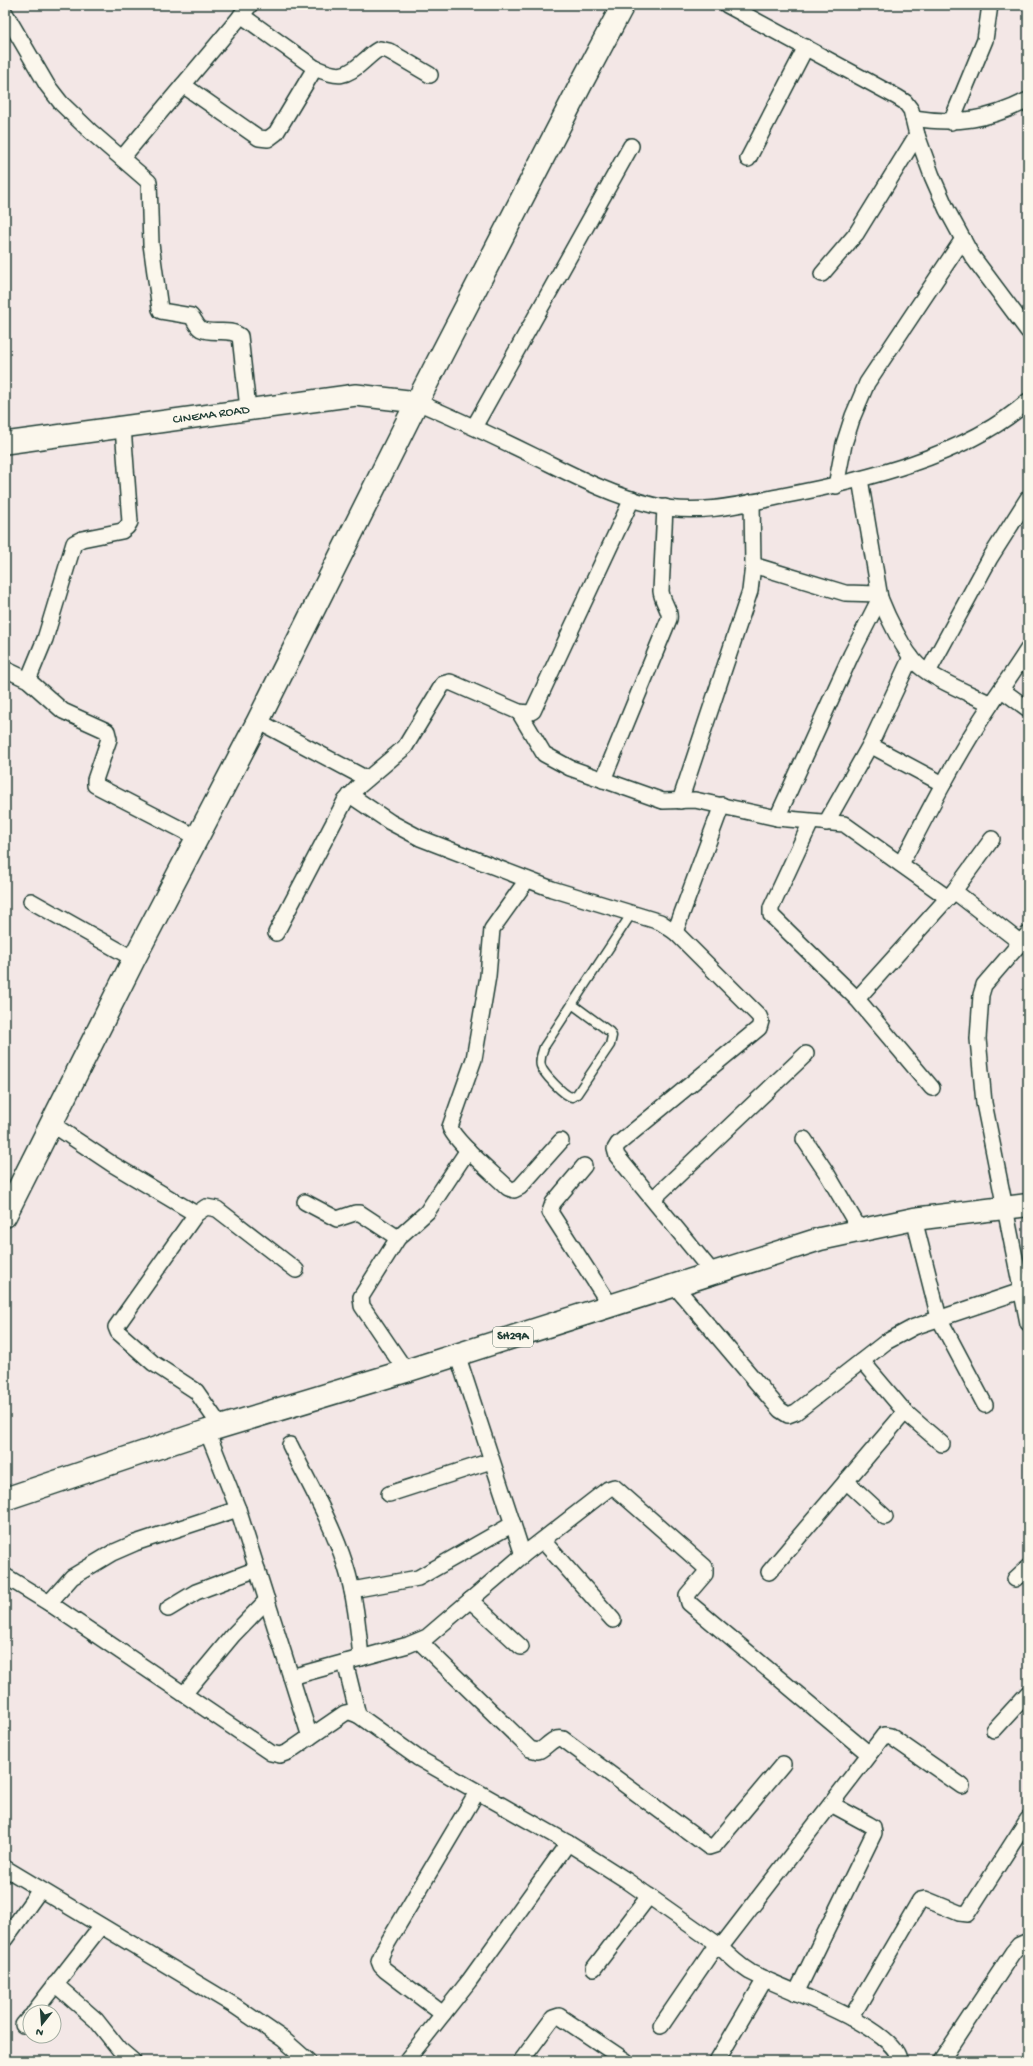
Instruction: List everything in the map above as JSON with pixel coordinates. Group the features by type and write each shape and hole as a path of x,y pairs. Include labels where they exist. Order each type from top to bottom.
{"main road":[{"path":"5,1216 134,959 258,721 417,402 581,84 624,5"},
{"name":"SH29A","path":"5,1499 214,1429 406,1371 712,1272 820,1239 914,1219 1028,1205"}],"street":[{"path":"727,5 905,102 911,110 917,135 932,176 972,256 1028,330"},
{"path":"952,122 985,40 990,5"},
{"path":"122,158 246,10 315,68 334,75 348,74 380,49 390,51 430,75"},
{"path":"5,13 47,85 61,104 150,182 151,244 161,312 191,316 198,326 206,330 231,332 240,336 248,410"},
{"path":"748,159 806,47"},
{"path":"183,85 259,138 268,139 276,133 315,68"},
{"path":"913,118 952,122 969,121 1028,100"},
{"path":"822,274 856,234 917,135"},
{"path":"474,427 631,146"},
{"path":"836,486 844,444 853,416 868,383 963,239"},
{"name":"CINEMA ROAD","path":"5,443 356,395 417,402"},
{"path":"417,402 474,427 607,492 666,507 686,510 734,506 836,486 904,467 981,434 1028,401"},
{"path":"28,680 45,639 74,544 82,539 122,531 130,522 123,427"},
{"path":"860,479 880,596 887,614 911,657 928,672 991,704"},
{"path":"928,672 990,558 1028,498"},
{"path":"276,933 341,808 350,795 405,747 445,683 454,684 519,712 529,713 537,706 632,499"},
{"path":"680,801 746,608 752,579 753,564 752,502"},
{"path":"603,780 669,619 669,613 663,602 661,591 666,507"},
{"path":"753,564 845,593 880,596"},
{"path":"777,818 851,655 880,596"},
{"path":"901,864 943,784 991,704 1002,690 1028,649"},
{"path":"826,823 870,745 911,657"},
{"path":"5,669 28,680 63,711 104,729 109,733 109,739 95,780 95,785 198,838"},
{"path":"1002,690 1028,709"},
{"path":"519,712 544,754 570,768 652,798 669,801 695,800 777,818 811,822 839,823 849,826 901,864 1025,938 984,985 980,995 978,1049 984,1102 1028,1322"},
{"path":"258,721 367,779"},
{"path":"870,745 943,784"},
{"path":"350,795 406,832 527,880 660,922 675,932 759,1016 761,1021 759,1028 616,1147 615,1151 617,1156 712,1272"},
{"path":"675,932 722,805"},
{"path":"811,822 771,908 771,914 857,1000 932,1088"},
{"path":"857,1000 951,895 992,839"},
{"path":"527,880 494,925 491,933 488,976 474,1060 450,1127 453,1134 468,1150 508,1188 514,1190 520,1187 561,1141"},
{"path":"32,900 134,959"},
{"path":"653,1199 806,1054"},
{"path":"52,1124 112,1164 196,1214"},
{"path":"804,1139 826,1172 860,1230"},
{"path":"406,1371 364,1310 361,1300 363,1293 398,1238 427,1212 468,1150"},
{"path":"584,1166 553,1203 550,1212 610,1305"},
{"path":"305,1202 337,1219 355,1213 363,1215 398,1238"},
{"path":"296,1270 218,1209 206,1207 196,1214 116,1329 153,1363 196,1392 214,1429 310,1737"},
{"path":"914,1219 939,1318 985,1405"},
{"path":"674,1285 784,1413 792,1414 899,1335 939,1318 1021,1291"},
{"path":"457,1354 523,1555"},
{"path":"862,1361 905,1412 942,1444"},
{"path":"768,1572 905,1412"},
{"path":"290,1445 333,1533 345,1564 352,1590 361,1658"},
{"path":"389,1494 491,1461"},
{"path":"846,1481 885,1517"},
{"path":"291,1677 418,1641 470,1600 523,1555 543,1541 608,1489 614,1487 705,1567 705,1574 687,1595 689,1603 869,1754"},
{"path":"49,1603 72,1577 112,1553 135,1542 238,1509"},
{"path":"352,1590 418,1578 513,1524"},
{"path":"543,1541 614,1620"},
{"path":"1015,1579 1028,1567"},
{"path":"168,1609 196,1592 257,1569"},
{"path":"5,1576 49,1603 276,1755 288,1752 344,1713 350,1712 358,1715 418,1758 568,1842 649,1896 718,1946 739,1965 765,1979 851,2018 892,2046 897,2051 899,2061"},
{"path":"184,1694 233,1635 267,1600"},
{"path":"470,1600 521,1646"},
{"path":"418,1641 530,1749 538,1751 553,1740 559,1738 563,1739 709,1847 715,1845 783,1764"},
{"path":"345,1662 358,1715"},
{"path":"994,1730 1028,1693"},
{"path":"661,2026 718,1946 831,1804 882,1736 887,1735 962,1786"},
{"path":"443,2014 385,1970 379,1961 384,1949 477,1792"},
{"path":"796,1992 874,1833 873,1827 831,1804"},
{"path":"851,2018 920,1900 924,1899 962,1914 968,1913 1028,1821"},
{"path":"406,2061 469,1981 568,1842"},
{"path":"5,1868 263,2024 308,2061"},
{"path":"5,1939 40,1890"},
{"path":"594,1968 649,1896"},
{"path":"40,2004 101,1926"},
{"path":"941,2061 1013,1952 1019,1945 1028,1941"},
{"path":"717,2061 765,1979"},
{"path":"56,1984 96,2020 119,2049 133,2061"},
{"path":"521,2061 553,2018 558,2016 626,2061"}],"lane":[{"path":"572,1004 610,1032 612,1036 606,1051 577,1094 572,1097 565,1094 543,1070 540,1061 544,1047 572,1004 632,912"}]}
